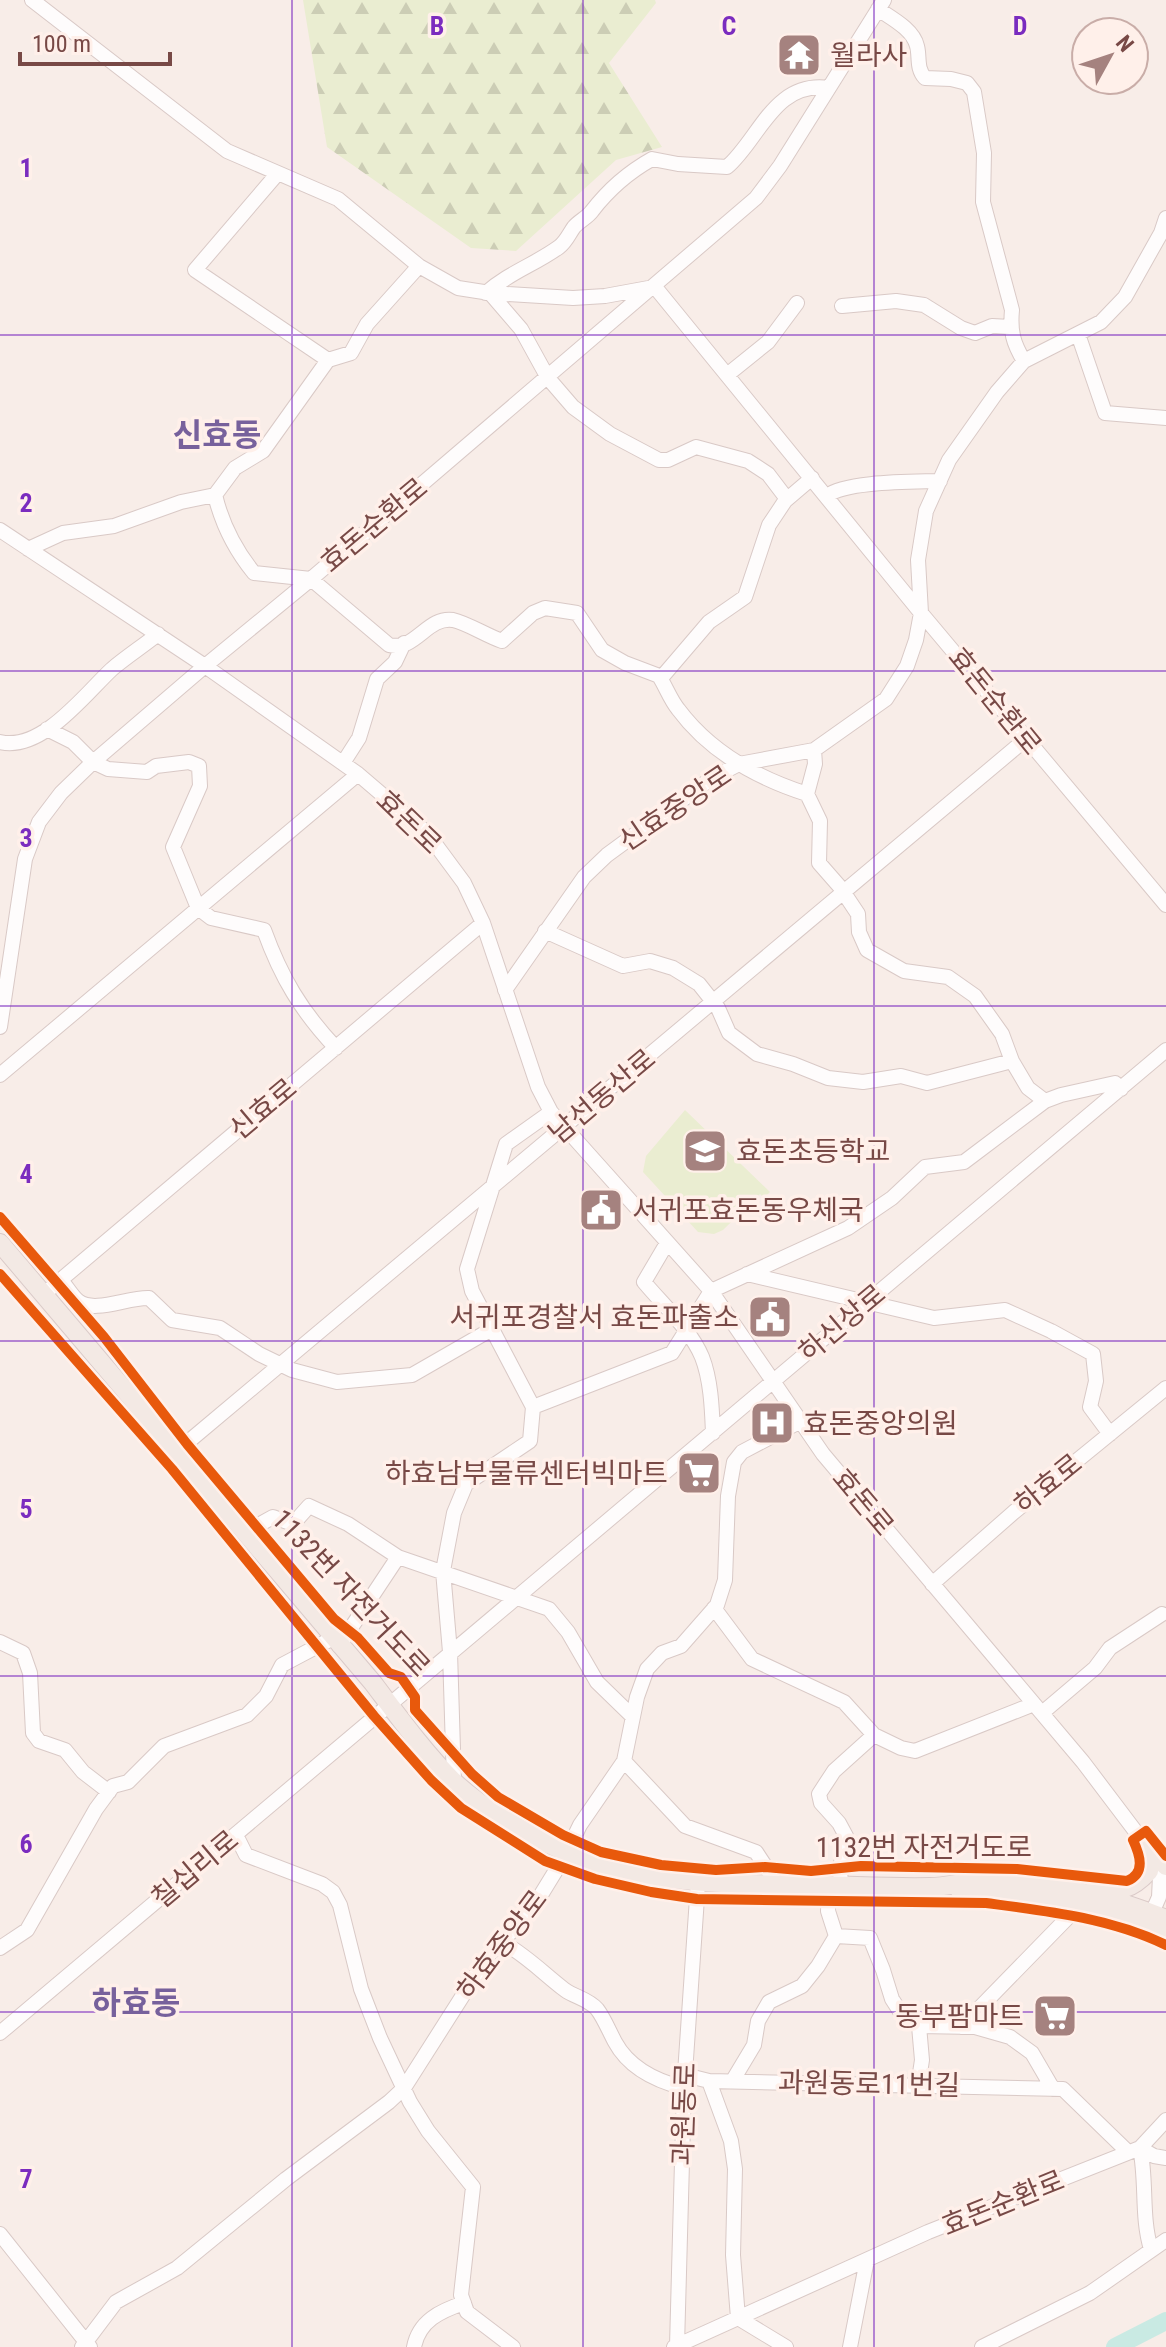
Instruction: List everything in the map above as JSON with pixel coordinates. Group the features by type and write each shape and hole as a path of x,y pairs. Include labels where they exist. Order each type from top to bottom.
{"main road":[{"path":"0,1243 454,1782 505,1820 566,1854 633,1874 698,1883 937,1887 1079,1906 1155,1920"},
{"path":"1142,1840 1166,1866"},
{"path":"937,1887 1027,1877 1116,1890 1135,1885 1149,1871 1142,1840"},
{"path":"981,1881 1049,1885 1089,1894 1155,1920 1166,1938"}],"street":[{"path":"32,0 227,151 338,199 419,266 458,288 573,298 655,287"},
{"path":"881,5 912,36 917,45 920,73 925,78 967,83 974,92 984,153 983,202 1012,310 1010,327 1013,344 1024,361"},
{"name":"효돈순환로","path":"0,1027 25,859 39,822 61,793 205,666 548,378 756,198 780,166 881,5"},
{"path":"488,293 503,279 562,245 576,225 592,212 596,203 642,164 652,159 727,167 774,108 800,90 815,86 829,88"},
{"path":"278,173 195,270 328,360"},
{"name":"신효중앙로","path":"505,990 584,877 607,855 686,795 739,764 814,750 886,699 898,683 916,640 921,613 918,560 926,511 949,460 997,392 1024,361 1101,322 1125,297 1161,233 1166,218"},
{"path":"28,549 63,533 114,526 181,502 215,495 235,468 263,451 328,360 351,353 367,324 419,266"},
{"name":"효돈순환로","path":"655,287 921,613 1166,905"},
{"path":"488,293 521,329 548,378 573,407 610,434 659,460 668,460 696,447 748,461 768,474 787,499"},
{"path":"842,306 896,301 924,305 975,333 992,326 1010,327"},
{"path":"727,375 768,342 797,303"},
{"path":"1078,334 1105,413 1166,418"},
{"path":"660,677 709,622 745,597 769,525 787,499 812,478"},
{"path":"827,496 833,490 881,483 940,481"},
{"path":"215,495 228,531 254,573 311,579"},
{"name":"효돈로","path":"0,530 158,634 343,763 427,833 464,883 483,923 538,1087 551,1112 711,1291 823,1454 1083,1762 1142,1840 1160,1876 1155,1920"},
{"name":"효돈순환로","path":"311,579 389,645 396,647 404,643"},
{"path":"343,763 359,738 377,679 395,662 404,643 417,638 436,621 455,620 484,636 502,641 533,613 545,608 577,613 602,650 660,677 676,708 704,738 739,764 767,779 807,794"},
{"path":"0,742 7,744 30,738 61,721 114,668 158,634"},
{"path":"47,729 73,742 93,762 108,769 147,772 156,766 189,762 199,766 200,786 173,847 198,908 211,918 264,930 292,993 310,1021 336,1048"},
{"name":"남선동산로","path":"176,1452 1026,739"},
{"path":"814,750 815,764 807,794 820,821 819,863 845,893 858,914 859,932 867,950 904,971 948,977 975,996 1002,1034 1012,1061 1028,1088 1045,1101"},
{"path":"0,1075 358,774"},
{"path":"0,918 17,913"},
{"name":"신효로","path":"44,1294 483,923"},
{"path":"545,931 623,966 650,961 673,968 699,984 714,1002 729,1033 757,1054 828,1078 863,1082 901,1076 927,1083 1012,1061"},
{"name":"하신상로","path":"388,1704 1166,1050"},
{"path":"533,1407 672,1353 711,1291 848,1228 892,1198 925,1167 964,1162 1045,1101 1115,1083 1121,1089"},
{"path":"454,1782 450,1652 443,1571 454,1513 466,1484 530,1441 533,1407 472,1291 467,1269 506,1144 551,1112"},
{"path":"667,1243 644,1282 686,1332 702,1357 712,1404 713,1433"},
{"path":"747,1274 934,1318 1005,1310 1093,1354 1096,1381 1090,1407 1110,1434"},
{"path":"61,1280 80,1303 98,1308 126,1299 149,1298 172,1320 220,1328 292,1370 337,1382 412,1375 492,1329"},
{"name":"하효로","path":"932,1584 1014,1512 1166,1388"},
{"name":"하효중앙로","path":"86,2345 116,2302 177,2268 404,2088 488,1956 531,1911 580,1825 624,1761 632,1716 647,1669 662,1653 681,1646 714,1608 725,1580 728,1496 734,1462 742,1452 801,1421"},
{"path":"244,1533 273,1517 293,1524 309,1506 348,1524 398,1557 549,1609 568,1632 597,1682 632,1716"},
{"path":"0,1948 27,1930 47,1891 113,1786 128,1782 164,1746 247,1715 266,1696 282,1665 336,1642 398,1557"},
{"path":"714,1608 752,1659 844,1702 874,1735 915,1751 1038,1709 1095,1668 1110,1648 1162,1614"},
{"path":"0,1642 23,1653 30,1673 33,1733 39,1741 65,1750 83,1772 109,1792"},
{"name":"칠십리로","path":"0,2033 388,1704"},
{"path":"733,2080 754,2045 758,2021 769,2002 802,1986 836,1936 828,1911 846,1836 821,1803 819,1794 834,1771 874,1735"},
{"path":"624,1761 685,1826 756,1852 777,1884"},
{"path":"236,1835 246,1855 322,1884 333,1892 340,1905 361,1989 380,2038 428,2131 473,2187 461,2295 467,2312 513,2347"},
{"name":"과원동로","path":"675,2346 685,2082 698,1883"},
{"path":"961,2027 1079,1906"},
{"path":"836,1936 870,1938 892,1999 901,2013 919,2026 975,2027 1010,2037 1032,2053 1053,2089 1063,2089 1133,2149 1144,2164 1147,2237 1151,2249"},
{"name":"과원동로11번길","path":"502,1942 522,1953 568,1992 585,1999 597,2010 632,2065 651,2076 685,2082 733,2080 1053,2089"},
{"path":"918,2086 922,2060 919,2026"},
{"path":"709,2081 731,2141 735,2169 733,2255 738,2318 786,2347"},
{"name":"효돈순환로","path":"675,2346 928,2232 1133,2149 1166,2120"},
{"path":"1133,2149 1166,2158"},
{"path":"0,2234 86,2345"},
{"path":"982,2347 1090,2293 1166,2240"},
{"path":"850,2347 867,2260"},
{"path":"414,2347 420,2331 431,2317 464,2303"}],"green space":[{"path":"303,0 655,0 656,3 609,63 662,147 616,160 516,251 471,248 327,147"},
{"path":"685,1110 770,1192 764,1198 760,1194 723,1230 714,1234 698,1232 643,1172 646,1156"}],"waterway":[{"path":"1115,2347 1166,2321"}],"cycle path":[{"name":"1132번 자전거도로","path":"0,1217 104,1337 187,1444 334,1619 358,1638 389,1673 401,1677 415,1697 415,1710 472,1774 498,1797 563,1835 601,1852 661,1865 716,1870 765,1867 811,1871 861,1866 1017,1869 1127,1881 1137,1873 1140,1863 1133,1840 1146,1831 1166,1856"},
{"path":"0,1274 172,1469 374,1716 431,1780 461,1808 545,1861 595,1879 697,1899 986,1903 1009,1906 1101,1922 1166,1945"}],"place":[{"name":"월라사","path":"799,55"},
{"name":"효돈초등학교","path":"705,1151"},
{"name":"서귀포효돈동우체국","path":"601,1210"},
{"name":"서귀포경찰서 효돈파출소","path":"770,1317"},
{"name":"효돈중앙의원","path":"772,1423"},
{"name":"하효남부물류센터빅마트","path":"699,1473"},
{"name":"동부팜마트","path":"1055,2016"}],"district":[{"name":"신효동","path":"217,435"},
{"name":"하효동","path":"136,2003"}]}
